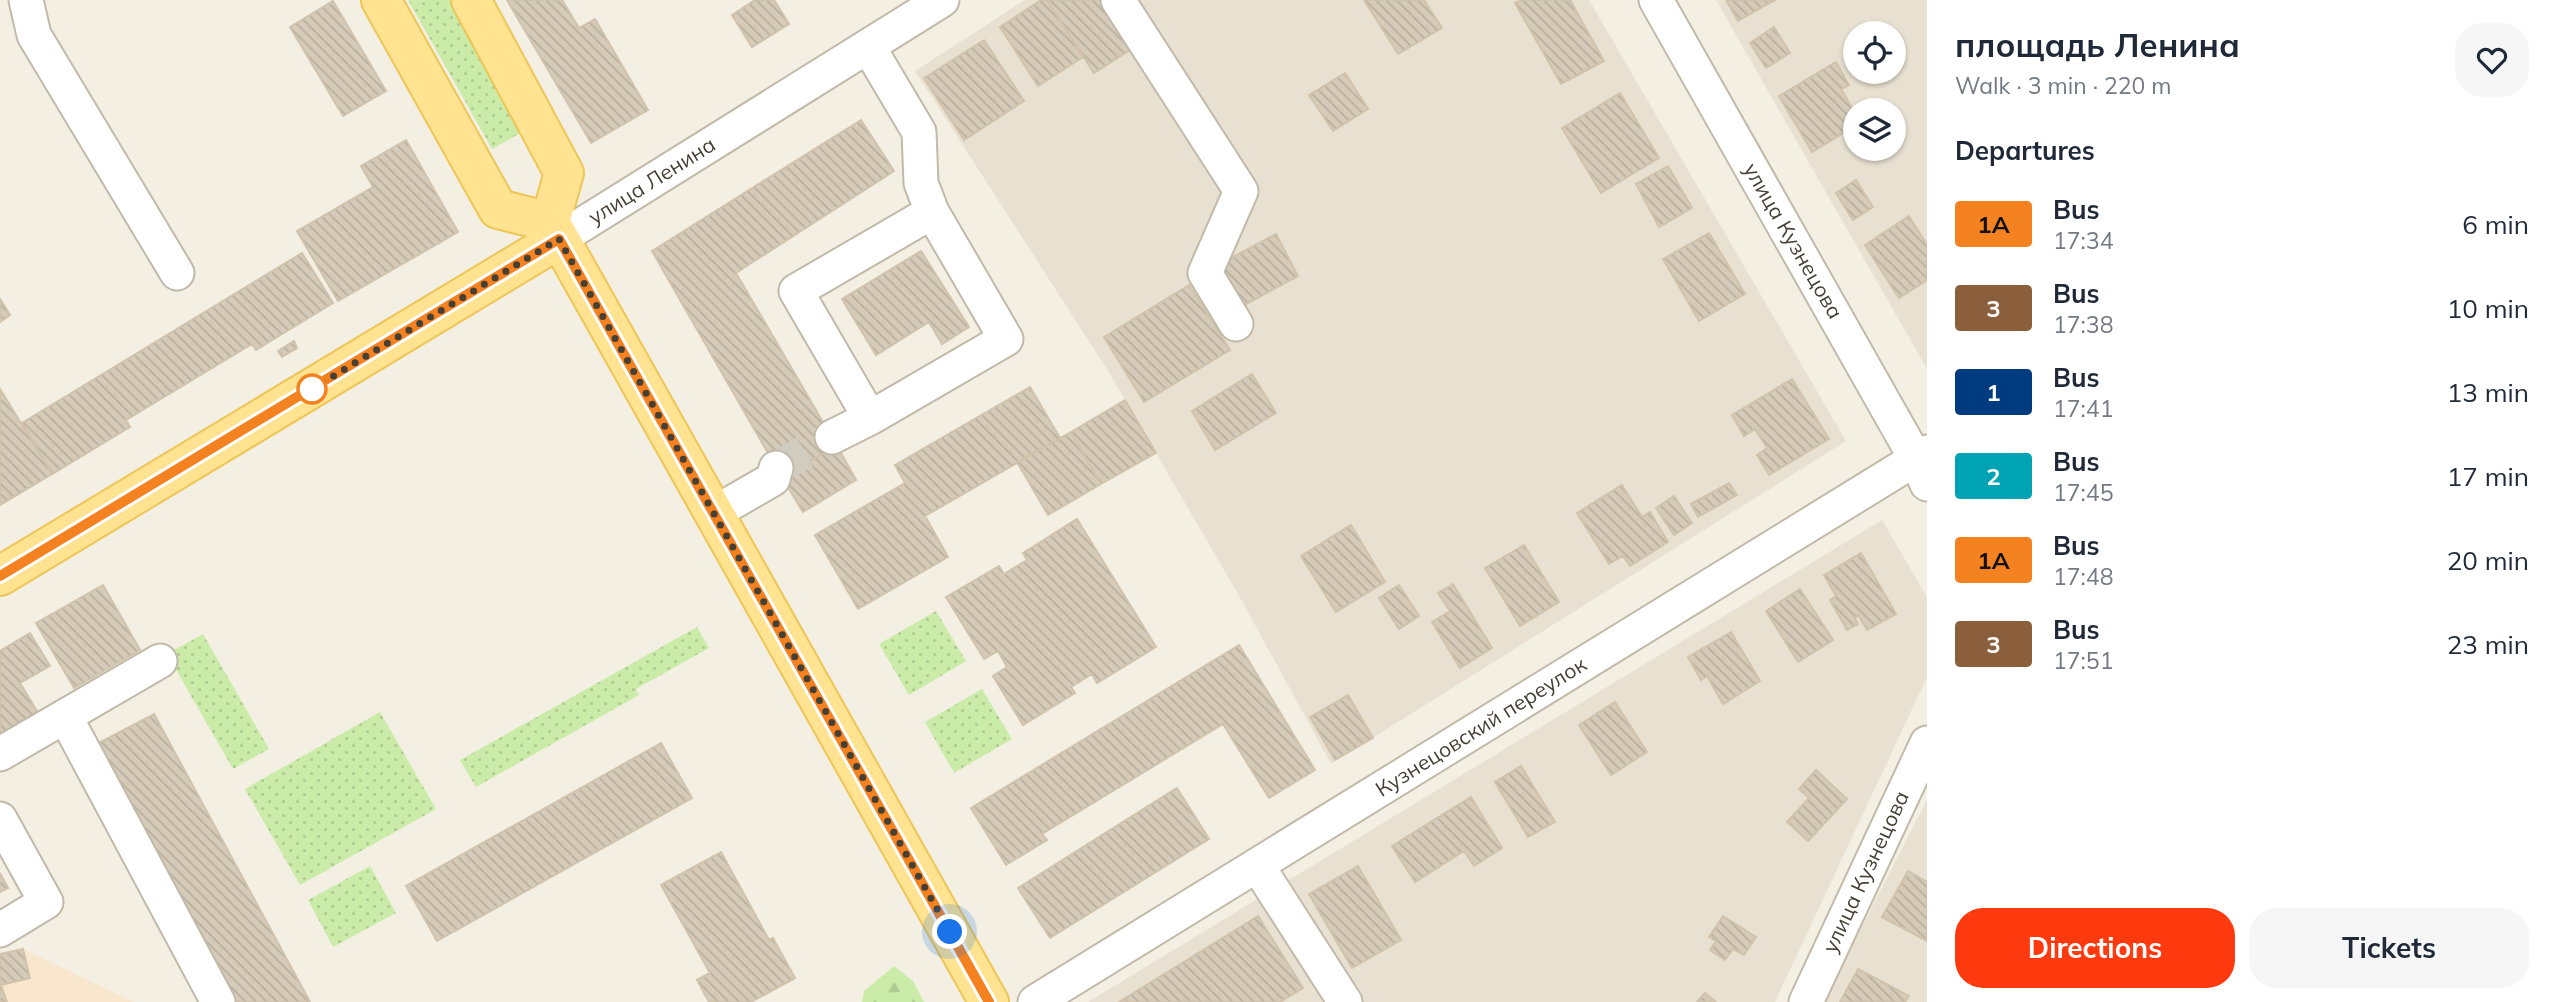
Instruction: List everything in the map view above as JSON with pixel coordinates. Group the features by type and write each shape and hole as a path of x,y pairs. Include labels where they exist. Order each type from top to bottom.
{"main road":[{"path":"381,0 498,209 555,231"},
{"path":"471,0 564,173 555,231 989,1002"},
{"name":"улица Ленина","path":"0,576 555,231"}],"street":[{"path":"26,0 34,36 177,273"},
{"name":"улица Ленина","path":"555,231 942,0"},
{"path":"1118,0 1241,191 1205,273 1236,324"},
{"name":"улица Кузнецова","path":"1662,2 1923,465"},
{"path":"832,437 1006,339 932,212 921,183 919,132 868,46"},
{"path":"870,418 796,290 932,212"},
{"name":"Кузнецовский переулок","path":"1035,1002 1257,865 1923,465"},
{"path":"714,513 773,479 776,468"},
{"path":"0,754 160,661"},
{"path":"65,716 218,1002"},
{"name":"улица Кузнецова","path":"1806,1002 1927,743"},
{"path":"0,819 46,902 0,930"},
{"path":"1257,865 1345,1002"}],"shaded area":[{"path":"1025,0 1589,0 1846,441 1331,764 1242,601 1110,374 915,71"},
{"path":"1716,0 1927,0 1927,369"},
{"path":"1882,520 1927,597 1927,677 1775,1002 1360,1002 1284,883"},
{"path":"1927,800 1927,1002 1823,1002"},
{"path":"1264,895 1331,1002 1088,1002"},
{"path":"23,949 134,1002 0,1002 0,954"}],"green space":[{"path":"408,0 453,0 526,130 492,149"},
{"path":"936,611 966,661 909,695 879,644"},
{"path":"697,627 709,648 636,689 639,695 476,787 460,760"},
{"path":"203,634 269,749 233,769 167,654"},
{"path":"982,689 1012,739 954,773 925,722"},
{"path":"380,712 436,809 300,885 245,789"},
{"path":"370,866 396,913 333,947 308,900"},
{"path":"894,966 913,981 924,1002 862,1002 864,991"}],"building":[{"path":"507,0 562,0 579,28 595,19 648,110 591,143"},
{"path":"755,0 774,0 789,24 752,47 732,15"},
{"path":"1041,0 1047,0 1083,57 1038,86 1000,27"},
{"path":"1047,0 1101,0 1133,48 1094,73"},
{"path":"1364,0 1424,0 1442,28 1398,54"},
{"path":"1521,0 1570,0 1604,61 1561,84 1515,3"},
{"path":"1726,0 1775,0 1738,21"},
{"path":"333,1 386,91 343,116 290,27"},
{"path":"1774,27 1790,53 1766,68 1750,43"},
{"path":"984,40 1024,101 964,140 924,78"},
{"path":"1836,62 1843,74 1843,84 1849,85 1841,89 1846,98 1843,98 1843,133 1812,152 1779,96"},
{"path":"1345,73 1368,109 1333,131 1309,95"},
{"path":"1620,93 1659,158 1601,193 1562,128"},
{"path":"861,120 894,171 736,273 837,446 781,476 652,251"},
{"path":"406,140 458,232 338,301 297,231 373,187 361,166"},
{"path":"1668,166 1692,208 1659,227 1636,184"},
{"path":"1856,180 1873,207 1853,220 1836,193"},
{"path":"1909,216 1927,245 1927,280 1899,298 1865,245"},
{"path":"1709,233 1745,294 1699,321 1663,259"},
{"path":"1276,234 1298,276 1239,308 1216,266"},
{"path":"921,251 969,327 942,344 929,322 876,355 842,299"},
{"path":"302,253 333,303 256,350 252,344 126,420 130,427 52,474 22,423"},
{"path":"1189,285 1230,350 1144,402 1104,337"},
{"path":"0,299 10,315 0,322"},
{"path":"294,341 297,348 282,357 278,351"},
{"path":"1252,374 1276,413 1215,450 1192,411"},
{"path":"1792,379 1829,439 1769,475 1757,455 1767,448 1755,429 1744,436 1732,415"},
{"path":"1030,387 1060,438 925,516 948,557 858,609 815,535 905,483 895,465"},
{"path":"0,389 52,474 0,505"},
{"path":"1125,400 1156,453 1101,484 1071,432"},
{"path":"1071,432 1101,484 1048,515 1017,462"},
{"path":"837,446 856,480 803,512 781,476"},
{"path":"1729,483 1737,495 1698,517 1691,504"},
{"path":"1622,485 1642,517 1650,512 1668,542 1630,566 1623,556 1609,564 1577,513"},
{"path":"1674,496 1692,523 1674,535 1656,508"},
{"path":"1077,519 1156,647 1097,683 1092,674 1071,687 1075,693 1023,725 993,676 1007,667 998,651 984,659 946,597 999,566 1004,574 1027,560 1023,553"},
{"path":"1351,525 1385,582 1336,612 1301,556"},
{"path":"1524,545 1559,602 1520,626 1485,568"},
{"path":"1861,553 1896,614 1867,630 1858,615 1855,618 1858,624 1847,630 1830,600 1836,596 1824,575"},
{"path":"1453,584 1492,648 1460,668 1432,622 1450,611 1438,593"},
{"path":"103,585 140,650 74,688 36,623"},
{"path":"1399,585 1419,616 1399,629 1379,598"},
{"path":"1800,589 1833,640 1798,662 1766,611"},
{"path":"1731,632 1760,681 1723,704 1707,676 1701,680 1688,657"},
{"path":"30,633 50,666 20,683 43,721 0,746 0,651"},
{"path":"1239,645 1315,770 1269,798 1223,724 1042,834 1047,840 1006,865 971,808"},
{"path":"1348,695 1373,738 1335,760 1310,717"},
{"path":"1615,702 1647,752 1611,775 1579,725"},
{"path":"154,714 310,1002 236,1002 97,744"},
{"path":"661,743 692,798 437,941 406,886"},
{"path":"1521,766 1555,822 1528,837 1495,782"},
{"path":"1816,770 1847,799 1808,841 1787,822 1809,798 1799,789"},
{"path":"1177,788 1209,839 1050,938 1018,888"},
{"path":"1471,797 1502,848 1474,866 1464,851 1415,882 1392,846"},
{"path":"721,852 769,940 773,938 795,978 751,1002 709,1002 697,980 710,973 661,885"},
{"path":"1358,866 1401,940 1352,968 1309,894"},
{"path":"1908,871 1927,882 1927,941 1882,917"},
{"path":"0,873 8,888 0,892"},
{"path":"1258,916 1303,988 1280,1002 1119,1002"},
{"path":"1723,916 1756,937 1744,955 1733,949 1725,960 1710,950 1716,941 1709,937"},
{"path":"23,949 30,978 1,985 7,1002 0,1002 0,954"},
{"path":"1858,969 1909,996 1905,1002 1840,1002"},
{"path":"1705,993 1716,1002 1697,1002"}],"tunnel":[{"path":"776,468 832,437"}],"bus line":[{"name":"1А","path":"0,576 559,239 989,1002"}],"route":[{"path":"312,389 559,239 950,932"}]}
